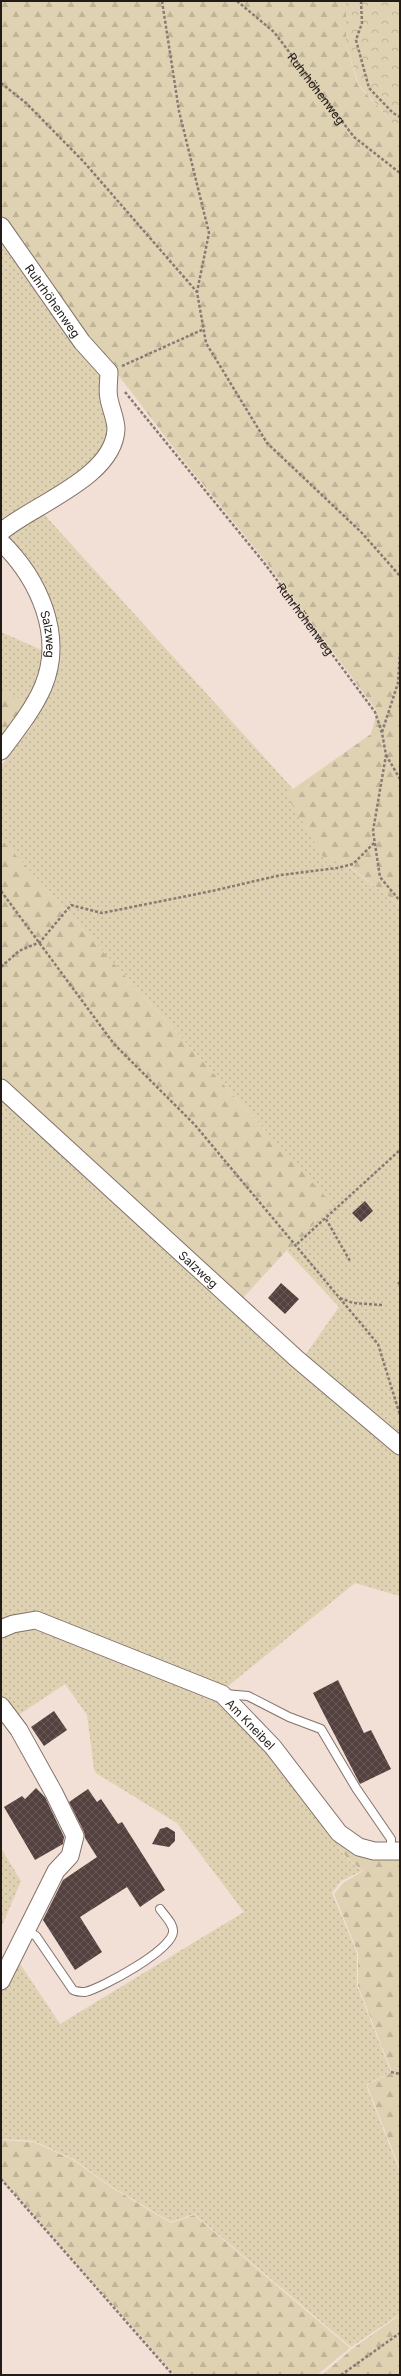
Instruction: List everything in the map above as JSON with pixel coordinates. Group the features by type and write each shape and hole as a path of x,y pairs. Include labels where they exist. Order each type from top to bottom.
{"street":[{"name":"Ruhrhöhenweg","path":"1,226 82,342 109,372"},
{"path":"1,532 15,520 70,489 100,463 111,448 116,429 108,398 109,372"},
{"name":"Salzweg","path":"1,542 15,556 41,598 50,638 48,670 43,687 17,730 1,751"},
{"name":"Salzweg","path":"1,1088 292,1354 400,1446"},
{"name":"Am Kneibel","path":"1,1629 13,1624 36,1620 222,1694 273,1747 339,1832 360,1847 374,1851 396,1852"},
{"path":"1,1706 19,1730 54,1793 75,1836 70,1856 56,1871 1,1981"}],"lane":[{"path":"222,1694 248,1696 289,1717 321,1729 356,1788 391,1839 396,1852"},
{"path":"27,1931 36,1936 68,1985 73,1990 86,1992 116,1978 166,1945 174,1933 173,1926 160,1909"}],"path":[{"path":"162,1 179,111 209,233 197,292 206,342 267,443 361,532 400,576"},
{"name":"Ruhrhöhenweg","path":"237,1 274,32 354,137 400,173"},
{"path":"361,1 362,23 356,40 369,88 393,113 400,117"},
{"path":"1,83 26,103 83,161 197,292"},
{"path":"109,372 204,329"},
{"name":"Ruhrhöhenweg","path":"109,372 264,564 375,712 382,733 386,755 372,831 380,877 400,901"},
{"path":"382,733 398,683 400,653"},
{"path":"386,755 400,779"},
{"path":"1,967 19,951 40,942 71,905 102,913 212,891 281,874 337,868 353,864 374,844"},
{"path":"1,892 40,942 114,1044 195,1125 297,1244 378,1344 400,1415"},
{"path":"297,1244 400,1150"},
{"path":"326,1219 350,1261"},
{"path":"340,1298 353,1303 382,1304"},
{"path":"391,2072 400,2074"},
{"path":"1,2179 173,2375"},
{"path":"340,2375 400,2333"}],"green space":[{"path":"1,1 346,1 346,45 358,85 400,131 400,905 346,864 326,862 286,794 371,734 377,711 267,563 180,456 1,221"},
{"path":"346,1 400,1 400,131 359,85 346,45"},
{"path":"1,234 102,366 112,429 94,464 1,524"},
{"path":"41,511 293,789 287,794 329,857 346,865 400,905 400,1439 304,1357 339,1307 287,1251 297,1244 266,1131 1,839 1,766 31,727 48,690 55,656 4,533"},
{"path":"1,632 44,651 38,684 29,703 1,691"},
{"path":"1,691 29,703 1,742"},
{"path":"1,839 331,1203 297,1244 286,1251 241,1300 1,1084"},
{"path":"1,1096 82,1174 400,1456 400,1596 355,1583 228,1686 217,1686 58,1619 36,1615 1,1622"},
{"path":"38,1626 221,1702 267,1749 346,1858 362,1871 341,1881 332,1893 357,1953 357,1986 391,2072 366,2085 400,2172 400,2314 351,2347 194,2214 171,2222 111,2186 73,2159 34,2141 1,2139 1,1989 18,1961 60,2024 244,1912 177,1823 96,1773 94,1769 87,1715 65,1684 17,1716 1,1695 1,1635"},
{"path":"315,1817 339,1836 400,1858 400,2169 367,2085 392,2072 358,1986 358,1953 334,1894 343,1883 363,1871 347,1858"},
{"path":"1,1848 21,1881 1,1928"},
{"path":"1,2140 34,2142 73,2160 111,2187 171,2223 194,2215 350,2348 317,2375 175,2375 1,2178"},
{"path":"400,2315 400,2375 322,2375 352,2349"}],"building":[{"path":"365,1201 373,1211 361,1222 352,1213"},
{"path":"281,1283 299,1299 285,1314 268,1298"},
{"path":"338,1680 364,1733 371,1730 391,1769 360,1784 313,1693"},
{"path":"54,1711 67,1730 44,1746 31,1727"},
{"path":"36,1788 45,1797 64,1837 63,1844 35,1860 4,1807 22,1796 25,1799"},
{"path":"88,1789 97,1802 101,1799 118,1824 122,1822 165,1890 140,1907 127,1887 80,1917 102,1952 75,1970 43,1920 63,1880 97,1857 85,1838 84,1832 69,1802"},
{"path":"167,1827 175,1832 175,1841 169,1847 152,1844 160,1829"}]}
